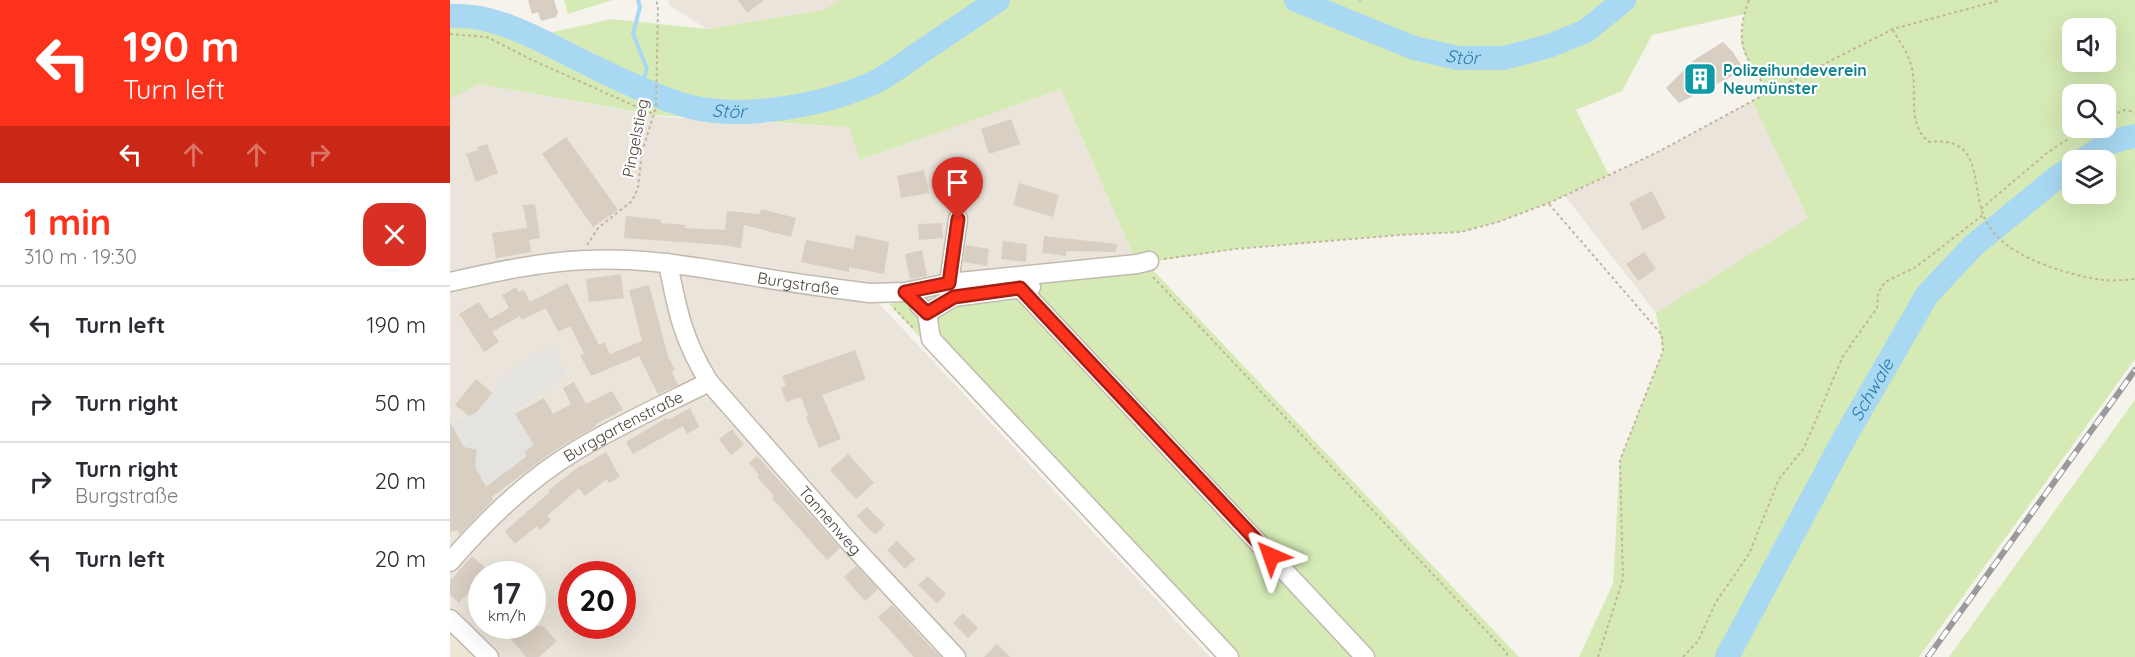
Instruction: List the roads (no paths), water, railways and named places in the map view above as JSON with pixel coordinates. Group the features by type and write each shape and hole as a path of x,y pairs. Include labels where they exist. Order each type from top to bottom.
{"street":[{"path":"949,283 958,219"},
{"name":"Burgstraße","path":"450,282 538,265 585,260 631,260 668,263 869,293 905,292 949,283 1137,264 1149,267 1020,288"},
{"path":"668,263 677,313 688,342 709,382"},
{"path":"927,313 954,297 1020,288 1365,657"},
{"path":"905,292 927,313 931,339 1229,657"},
{"name":"Burggartenstraße","path":"450,562 505,504 536,478 594,440 709,382"},
{"name":"Tannenweg","path":"709,382 852,545 956,657"},
{"path":"450,619 489,657"}],"waterway":[{"path":"638,0 640,7 633,34 647,69 640,88"},
{"name":"Stör","path":"450,16 468,16 503,24 637,87 678,103 713,111 736,112 786,108 857,90 892,73 998,0"},
{"name":"Stör","path":"1296,0 1414,48 1458,58 1504,58 1549,46 1586,31 1624,0"},
{"name":"Schwale","path":"2098,150 2110,142 2135,136"},
{"name":"Schwale","path":"1727,657 1845,437 1927,295 1974,245 2062,174"}],"railway":[{"path":"1928,657 2135,370"}],"place":[{"name":"Polizeihundeverein Neumünster","path":"1700,79"}]}
